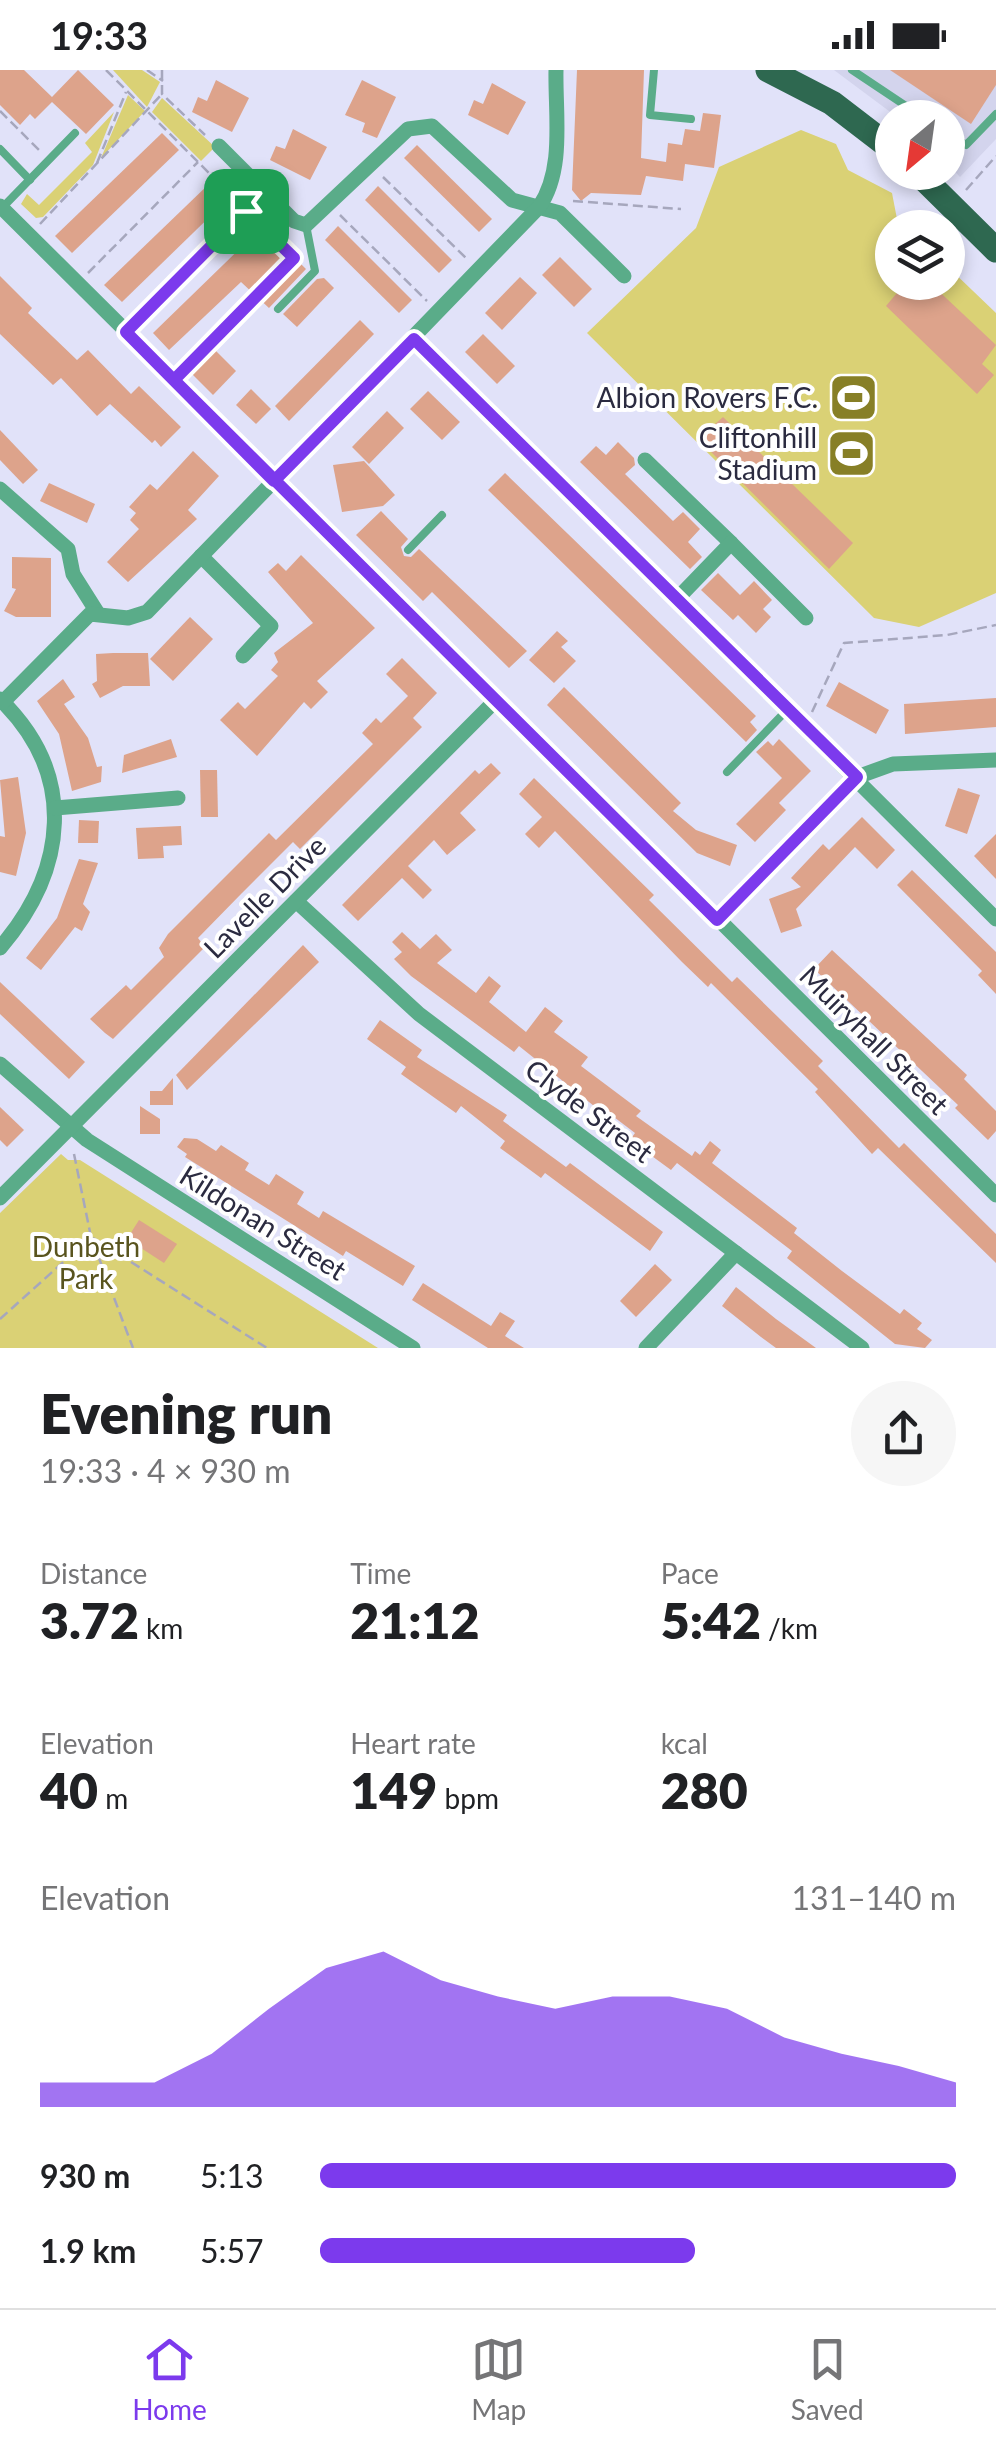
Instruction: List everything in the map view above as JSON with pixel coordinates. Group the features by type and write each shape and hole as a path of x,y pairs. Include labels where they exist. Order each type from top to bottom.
{"main road":[{"path":"768,70 832,102 875,136"},
{"path":"936,190 996,250"}],"street":[{"path":"0,948 24,920 46,875 54,808 34,739 1,700 84,618 97,612 128,618 147,612 539,207 548,192 554,168 556,70"},
{"path":"219,146 294,221 306,226 408,129 432,126 512,200 560,213 624,276"},
{"name":"Muiryhall Street","path":"1,207 996,1196"},
{"path":"414,339 996,920"},
{"path":"645,460 806,618"},
{"path":"0,489 61,540 74,574 97,612"},
{"path":"676,600 731,543"},
{"path":"200,556 271,626 243,656"},
{"name":"Lavelle Drive","path":"0,1198 495,701"},
{"path":"717,920 857,777 894,764 996,760"},
{"path":"54,808 178,798"},
{"name":"Clyde Street","path":"296,901 419,1014 862,1348"},
{"name":"Kildonan Street","path":"0,1064 87,1140 413,1348"},
{"path":"646,1348 736,1253"}],"lane":[{"path":"654,70 650,116 691,119"},
{"path":"852,70 897,100"},
{"path":"965,143 996,114"},
{"path":"1,207 75,133"},
{"path":"0,149 30,180"},
{"path":"278,309 314,272 306,226"},
{"path":"408,550 442,515"},
{"path":"377,583 390,569"},
{"path":"726,772 787,710"}],"path":[{"path":"106,70 294,258 174,380"},
{"path":"148,70 163,81"},
{"path":"29,235 148,112 162,94 162,70"},
{"path":"96,167 126,90"},
{"path":"162,94 219,146"},
{"path":"0,111 49,160"},
{"path":"952,206 996,156"},
{"path":"77,285 198,162"},
{"path":"371,166 478,271"},
{"path":"548,192 581,204 681,209"},
{"path":"331,206 438,313"},
{"path":"126,332 246,211"},
{"path":"804,727 829,682 844,643 947,635 996,625"},
{"path":"73,1160 92,1237 133,1348"},
{"path":"0,1319 92,1237"},
{"path":"92,1237 267,1348"}],"shaded area":[{"path":"834,70 996,70 996,139 965,172 965,100 875,101"}],"green space":[{"path":"113,70 142,70 160,82 147,107"},
{"path":"128,95 145,111 101,158"},
{"path":"162,98 215,147 201,161 152,112"},
{"path":"114,112 93,165 43,217 36,218 21,204 27,194 39,205 92,152 85,143"},
{"name":"Cliftonhill Stadium","path":"801,130 836,144 848,170 875,184 875,190 892,193 895,210 875,210 875,300 965,300 965,283 996,313 996,593 919,627 874,618 587,333 696,228 719,167"},
{"name":"Dunbeth Park","path":"61,1154 68,1160 80,1160 378,1348 0,1348 0,1213"}],"building":[{"path":"0,70 24,70 52,97 78,70 114,105 86,134 52,102 35,119 30,114 20,125 0,105"},
{"path":"577,70 644,70 641,158 666,162 668,143 682,145 685,129 700,131 703,113 721,115 714,168 685,164 683,181 646,176 641,195 591,193 581,201 572,190"},
{"path":"890,70 996,70 996,85 971,124 965,120 965,100 935,100"},
{"path":"216,80 249,98 232,132 192,112 198,97 207,101"},
{"path":"362,80 396,97 377,138 362,132 365,123 345,115"},
{"path":"492,83 526,102 508,135 468,115 474,100 483,104"},
{"path":"293,129 327,147 310,180 270,160 276,146 285,149"},
{"path":"162,133 179,150 72,253 55,236"},
{"path":"417,145 492,219 479,232 404,158"},
{"path":"211,182 228,199 122,302 104,285"},
{"path":"378,186 452,260 439,273 365,200"},
{"path":"338,226 412,300 399,313 325,240"},
{"path":"259,230 293,263 296,259 306,269 269,308 241,282 169,350 153,333"},
{"path":"560,257 592,289 574,307 542,275"},
{"path":"0,276 32,308 28,313 77,360 88,350 131,394 139,386 181,427 161,447 110,404 97,416 61,378 53,385 0,334"},
{"path":"520,277 537,293 502,330 485,313"},
{"path":"324,278 334,288 297,327 283,314 317,279"},
{"path":"891,300 948,300 996,345 982,364 994,375 977,394 886,306"},
{"path":"360,320 374,334 289,421 275,406"},
{"path":"483,334 515,366 497,384 465,352"},
{"path":"211,346 236,371 213,395 188,370"},
{"path":"251,389 271,409 256,424 236,405"},
{"path":"428,391 460,422 442,440 410,409"},
{"path":"387,411 404,428 369,464 352,447"},
{"path":"723,417 853,543 829,569 698,439"},
{"path":"0,430 38,470 23,484 0,460"},
{"path":"618,442 634,458 635,465 625,474 673,521 683,512 700,529 688,542 702,557 690,569 580,462 596,446 606,455"},
{"path":"193,451 219,476 188,510 197,519 128,582 107,562 139,529 130,520 136,513 129,507 150,484 157,490"},
{"path":"364,461 395,495 383,506 342,512 333,465"},
{"path":"505,473 756,716 750,722 757,730 746,742 488,490"},
{"path":"49,483 95,504 87,523 40,501"},
{"path":"381,511 408,539 401,547 404,556 411,557 419,549 527,651 509,668 432,592 423,601 356,535"},
{"path":"301,555 375,628 317,681 328,692 311,709 304,702 257,756 220,720 238,702 245,709 278,676 271,670 278,662 274,653 313,623 268,572 278,563 286,571"},
{"path":"12,557 51,558 51,617 16,617 4,611 16,589 12,588"},
{"path":"718,573 740,595 754,581 772,600 763,609 771,617 756,633 738,615 733,620 701,590"},
{"path":"190,617 213,639 173,681 150,659"},
{"path":"557,631 568,641 561,647 576,661 554,683 529,660"},
{"path":"148,653 150,686 123,686 100,698 92,684 97,681 96,654"},
{"path":"402,658 437,693 413,718 422,727 300,849 293,842 242,893 198,938 205,947 113,1039 105,1033 90,1019 126,985 131,990 164,957 159,948 168,934 269,833 276,840 373,744 362,733 376,718 381,723 408,696 386,674"},
{"path":"63,679 75,697 64,704 88,738 97,767 102,766 101,782 72,791 59,734 37,701"},
{"path":"839,682 889,710 876,734 826,706"},
{"path":"564,687 681,803 673,811 696,830 737,845 730,866 697,853 547,705"},
{"path":"996,698 996,727 905,734 904,704"},
{"path":"171,739 177,757 122,773 124,755"},
{"path":"779,739 811,771 779,803 786,810 755,842 736,824 782,778 756,752 768,741 773,746"},
{"path":"491,763 501,773 460,813 476,830 447,855 434,840 408,866 432,890 423,899 402,878 358,921 342,905 475,770 479,774"},
{"path":"200,770 217,770 218,817 201,817"},
{"path":"18,777 26,833 16,876 0,872 0,836 5,837 0,780"},
{"path":"534,778 654,895 649,900 732,982 737,977 823,1061 818,1066 899,1148 904,1143 996,1234 996,1263 878,1148 872,1154 815,1092 818,1089 711,983 708,987 682,962 555,831 539,848 525,834 542,817 519,794"},
{"path":"958,788 980,795 967,834 945,826"},
{"path":"862,817 895,850 877,869 855,847 796,909 802,926 781,933 769,899 801,887 791,878 823,844 829,850"},
{"path":"79,820 99,821 98,843 78,843"},
{"path":"181,826 182,845 163,846 164,858 138,859 136,828"},
{"path":"996,834 996,879 974,856"},
{"path":"79,859 98,863 83,904 90,912 82,931 75,927 41,970 26,958 57,918"},
{"path":"912,870 996,952 996,994 978,975 982,971 897,885"},
{"path":"402,932 420,949 436,934 452,950 437,963 476,993 489,976 501,986 489,1002 526,1032 545,1007 563,1021 554,1032 588,1057 581,1066 641,1111 636,1116 692,1156 695,1151 700,1155 710,1141 721,1150 712,1163 797,1228 794,1233 842,1271 900,1314 904,1309 922,1323 917,1329 932,1340 925,1348 895,1344 787,1258 792,1251 677,1163 671,1170 630,1140 635,1133 606,1111 604,1114 519,1046 514,1052 411,976 394,959 402,952 392,942"},
{"path":"303,945 319,962 187,1090 176,1075"},
{"path":"832,950 967,1075 964,1079 996,1111 996,1131 988,1140 955,1108 958,1105 814,969"},
{"path":"0,982 85,1062 69,1079 0,1014"},
{"path":"380,1020 422,1050 417,1057 507,1115 503,1121 566,1167 570,1163 663,1232 650,1251 545,1173 541,1178 500,1148 505,1141 461,1106 456,1113 401,1074 406,1067 367,1039"},
{"path":"173,1078 173,1105 150,1105 150,1091 162,1091"},
{"path":"140,1106 160,1119 160,1134 140,1134"},
{"path":"0,1107 24,1130 7,1147 0,1140"},
{"path":"184,1138 197,1139 216,1151 221,1145 249,1163 245,1170 269,1185 276,1174 304,1192 297,1204 319,1218 323,1211 415,1266 403,1286 346,1251 343,1256 185,1157 187,1154 177,1147"},
{"path":"139,1220 177,1244 164,1263 127,1239"},
{"path":"655,1264 672,1280 636,1317 620,1301"},
{"path":"423,1283 491,1326 500,1312 515,1321 505,1336 524,1348 488,1348 412,1300"},
{"path":"736,1287 816,1348 776,1348 761,1337 722,1306"}],"place":[{"name":"Albion Rovers F.C.","path":"853,398"},
{"name":"Cliftonhill Stadium","path":"852,454"}],"route":[{"path":"246,211 126,332 274,481 414,339 857,777 717,920 274,481 174,380 294,258 246,211"}]}
